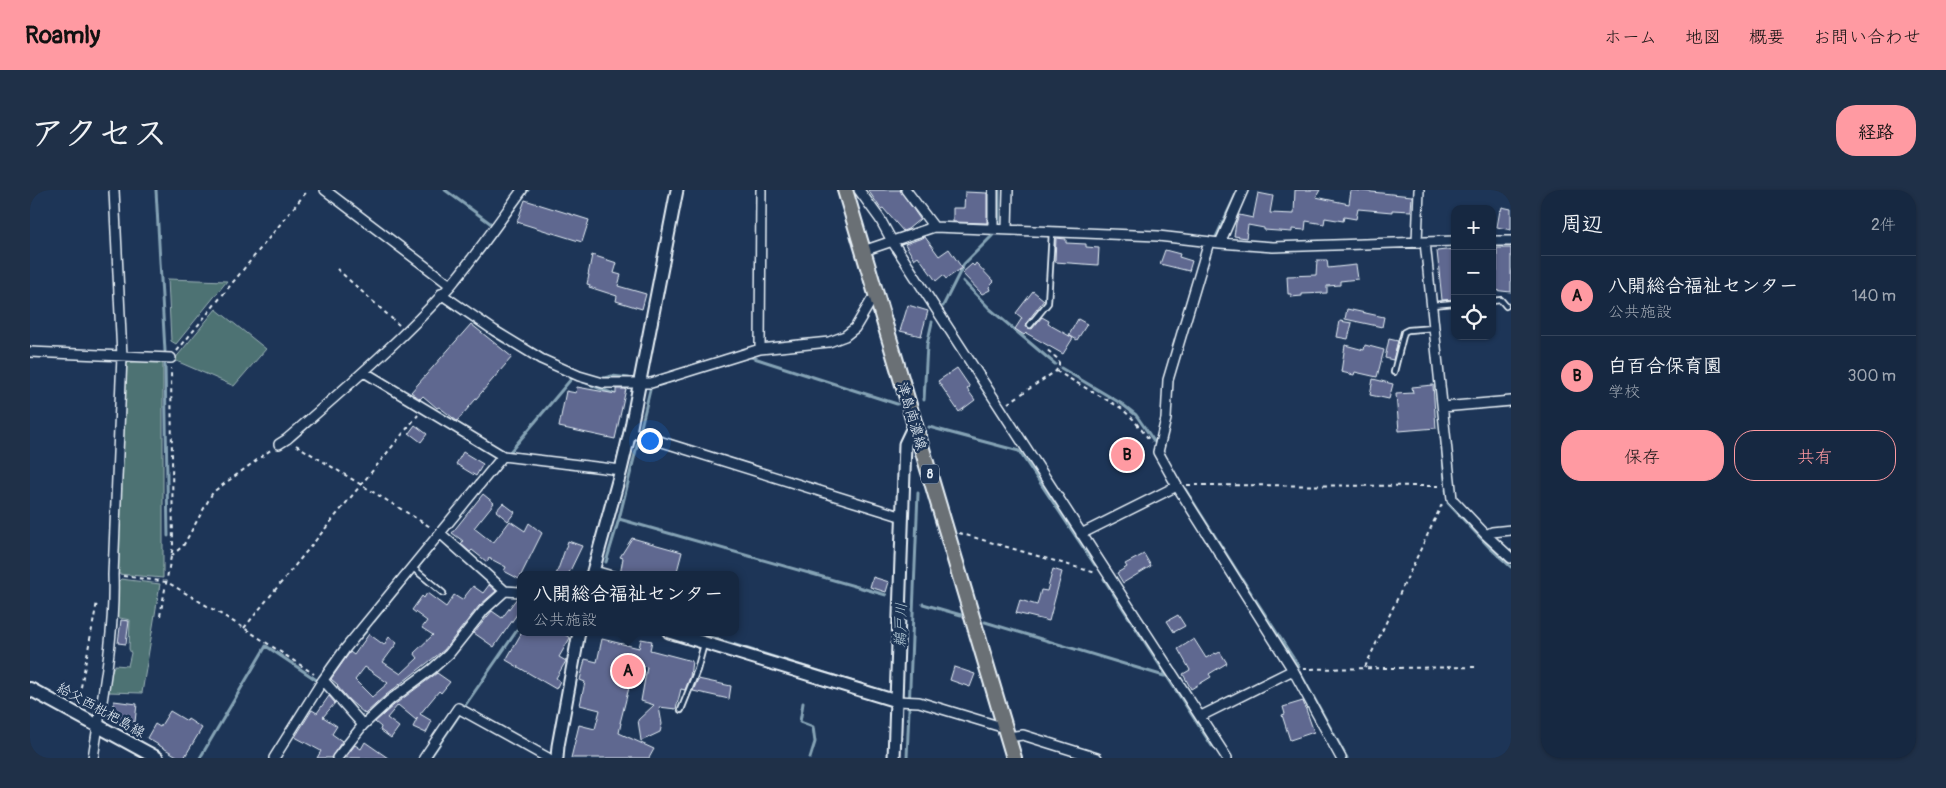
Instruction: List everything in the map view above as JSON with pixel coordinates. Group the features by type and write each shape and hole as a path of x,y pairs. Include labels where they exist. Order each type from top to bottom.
{"main road":[{"name":"津島南濃線","path":"845,190 1014,758"},
{"name":"給父西枇杷島線","path":"30,689 157,758"}],"street":[{"path":"93,758 101,716 114,601 113,575 122,356 114,190"},
{"path":"326,190 450,285"},
{"path":"283,442 364,372 406,332 450,285 522,190"},
{"path":"593,571 622,470 677,190"},
{"path":"760,349 761,190"},
{"path":"859,190 880,219 892,241 1105,573 1227,758"},
{"path":"906,190 934,227"},
{"path":"993,190 1001,228"},
{"path":"1001,228 1008,190"},
{"path":"1220,243 1243,190"},
{"path":"1419,190 1421,242 1435,328 1452,499 1511,558"},
{"path":"863,251 934,227 1001,228 1158,236 1273,247 1451,242"},
{"path":"1496,241 1511,241"},
{"path":"1209,242 1168,380 1166,419 1158,452 1177,486 1293,670 1341,758"},
{"path":"441,294 495,331 541,359 579,376 603,382 651,383 760,349 830,342 845,336 855,328 871,300 876,297"},
{"path":"30,352 171,358"},
{"path":"364,372 503,456 622,470"},
{"path":"1443,407 1511,401"},
{"path":"894,758 900,702 905,444 915,423"},
{"path":"630,432 903,516"},
{"path":"274,758 323,680 345,649 503,456"},
{"path":"1081,534 1177,486"},
{"path":"1486,535 1492,532 1511,530"},
{"path":"441,534 505,591 517,592"},
{"path":"337,758 362,725 390,700 432,670 449,654 484,610 505,591"},
{"path":"557,758 577,636"},
{"path":"682,636 900,702 916,702 1006,732 1024,735 1097,758"},
{"path":"1201,716 1293,670"},
{"path":"323,680 362,725"},
{"path":"424,758 458,708 548,758"}],"lane":[{"path":"1030,325 1048,303 1052,231"},
{"path":"1496,301 1501,300 1506,306"},
{"path":"1432,305 1451,303"},
{"path":"1394,372 1404,332 1435,328"},
{"path":"413,568 443,593"},
{"path":"681,710 697,670 704,643"}],"path":[{"path":"160,616 173,546 171,358 308,190"},
{"path":"337,270 406,332"},
{"path":"1000,409 1056,371 1059,360 1045,348"},
{"path":"1056,371 1121,408 1133,419 1158,452"},
{"path":"244,628 425,408"},
{"path":"171,556 184,546 214,492 283,442 362,485 441,534"},
{"path":"1177,486 1451,486"},
{"path":"1365,667 1444,501 1452,499"},
{"path":"946,530 1100,574 1105,573"},
{"path":"113,575 167,582 244,628 323,680"},
{"path":"76,714 97,602"},
{"path":"1293,670 1365,667 1479,667"}],"green space":[{"path":"168,279 227,281 176,344 171,341"},
{"path":"216,309 266,349 234,386 174,360"},
{"path":"131,359 163,361 163,578 118,574 124,364"},
{"path":"121,579 160,584 142,693 108,692 107,688 115,665 128,666 131,653 129,649 130,620 115,617 118,582"}],"building":[{"path":"868,190 900,190 920,219 903,231 883,208 881,209"},
{"path":"1295,190 1320,190 1316,197 1349,204 1351,190 1412,196 1411,211 1392,210 1392,212 1358,209 1356,219 1344,217 1343,221 1325,218 1324,224 1306,221 1305,230 1292,229 1292,232 1264,230 1264,228 1248,225 1246,238 1234,236 1239,215 1253,218 1258,193 1273,196 1270,213 1294,214"},
{"path":"965,192 987,193 987,223 953,222 953,208 964,208"},
{"path":"525,200 589,220 582,242 517,222"},
{"path":"1502,207 1511,209 1511,230 1497,227"},
{"path":"925,237 939,256 949,249 962,268 946,279 943,275 936,281 918,256 914,259 905,244"},
{"path":"1056,238 1066,239 1066,243 1086,244 1086,247 1099,248 1098,265 1055,262"},
{"path":"1497,248 1511,248 1511,292 1496,290"},
{"path":"1451,249 1451,299 1442,300 1437,251"},
{"path":"1165,250 1180,254 1179,257 1192,261 1189,271 1160,264"},
{"path":"592,255 617,263 614,273 621,275 618,286 646,294 642,309 616,301 617,296 589,287 590,285 587,284"},
{"path":"1317,260 1327,260 1328,268 1356,265 1358,279 1340,281 1340,285 1327,286 1327,293 1302,294 1302,296 1291,297 1291,294 1288,294 1287,276 1316,275"},
{"path":"976,263 994,282 989,287 990,290 982,294 962,273 972,264 974,266"},
{"path":"1033,291 1044,300 1027,322 1026,327 1032,329 1042,317 1049,321 1048,324 1073,338 1063,354 1026,333 1024,335 1015,329 1022,318 1016,313"},
{"path":"908,305 928,311 921,336 900,331"},
{"path":"1347,309 1384,317 1382,327 1345,319"},
{"path":"1078,319 1087,324 1077,340 1069,335"},
{"path":"1340,321 1352,323 1348,339 1337,337"},
{"path":"471,324 512,357 457,421 423,396 420,399 411,392"},
{"path":"1389,339 1398,341 1393,360 1385,358"},
{"path":"1345,345 1364,350 1365,345 1384,350 1377,377 1355,372 1354,375 1341,372"},
{"path":"957,368 970,387 967,389 975,400 959,412 938,381"},
{"path":"1373,379 1393,384 1389,399 1370,395"},
{"path":"1433,385 1436,428 1399,431 1396,394 1413,393 1412,387"},
{"path":"577,387 616,394 616,389 626,389 615,439 559,427 566,391 576,393"},
{"path":"415,425 427,434 421,442 409,433"},
{"path":"463,452 483,464 476,476 456,464"},
{"path":"483,494 494,503 474,528 493,543 510,521 525,531 529,523 542,533 523,571 517,571 517,578 504,571 506,567 489,558 487,562 472,550 470,552 461,544 463,541 452,533"},
{"path":"503,503 515,512 508,521 496,511"},
{"path":"632,538 682,552 677,571 621,571 623,558 620,557"},
{"path":"568,541 582,546 570,571 557,571"},
{"path":"1144,554 1151,566 1123,583 1117,573 1127,567 1125,564"},
{"path":"1053,569 1062,572 1049,621 1016,613 1020,600 1037,605 1041,590 1047,591"},
{"path":"873,577 889,582 886,592 870,587"},
{"path":"489,585 496,591 479,606 444,650 386,695 365,714 349,700 331,679 350,652 354,655 369,634 384,645 389,637 397,643 383,662 401,674 418,658 414,653 433,635 422,628 427,621 412,610 422,596 424,598 427,593 446,607 454,595 462,600 473,586 483,593","holes":["365,667 388,683 372,697 355,680"]},
{"path":"517,598 517,614 494,647 474,633 492,611 502,618"},
{"path":"1178,615 1185,626 1174,632 1167,621"},
{"path":"121,620 129,621 126,644 118,643"},
{"path":"520,636 567,636 570,638 559,657 566,661 556,678 560,681 556,689 506,660"},
{"path":"602,639 639,648 641,639 652,641 650,650 692,661 690,677 685,690 681,689 676,709 659,707 662,724 660,732 641,741 638,720 654,705 641,701 647,667 635,664 619,733 654,749 649,758 571,758 579,725 595,729 600,710 580,705 585,682 580,680 585,659 597,662"},
{"path":"1194,639 1206,658 1220,652 1227,663 1209,674 1211,677 1191,689 1183,674 1190,670 1178,649"},
{"path":"954,667 975,674 970,687 950,680"},
{"path":"437,673 450,682 441,693 439,691 420,714 432,721 426,733 413,727 418,717 416,720 398,705 387,718 399,727 391,738 380,730 381,727 375,722 394,705"},
{"path":"698,679 731,686 729,699 693,691"},
{"path":"329,696 335,703 323,717 337,726 332,734 342,741 331,758 317,758 321,751 295,737 312,710 317,713"},
{"path":"114,701 137,704 135,722 112,719"},
{"path":"1303,701 1314,732 1290,740 1282,715 1285,714 1283,707"},
{"path":"170,711 202,728 184,758 180,758 147,738 155,724 160,727"},
{"path":"365,742 388,758 345,758 355,745 361,749"}],"waterway":[{"path":"156,190 165,351"},
{"path":"445,190 490,223"},
{"path":"513,210 528,190"},
{"name":"鵜戸川","path":"943,306 964,264 992,236 999,222 999,190"},
{"path":"1216,237 1238,190"},
{"path":"963,281 990,309 1055,364"},
{"path":"443,301 502,341 534,359"},
{"name":"鵜戸川","path":"924,400 927,345 932,322"},
{"path":"526,345 548,358"},
{"path":"748,356 897,404"},
{"path":"165,365 168,536"},
{"path":"1061,368 1122,404 1136,415 1156,444"},
{"path":"562,373 616,395"},
{"path":"600,379 612,376 629,378"},
{"path":"509,453 572,378"},
{"path":"660,384 673,381"},
{"path":"640,431 651,386"},
{"path":"929,427 1019,451 1095,565"},
{"path":"1441,432 1445,481"},
{"path":"606,562 638,442"},
{"path":"1185,489 1251,593"},
{"path":"1446,490 1447,494"},
{"name":"鵜戸川","path":"907,758 918,493"},
{"path":"1448,503 1490,548 1511,567"},
{"path":"619,519 886,595"},
{"path":"417,568 433,549"},
{"path":"374,621 412,574"},
{"path":"1104,579 1212,746"},
{"path":"1255,599 1299,667"},
{"path":"923,604 961,615"},
{"path":"985,622 1164,676 1167,675"},
{"path":"361,637 368,629"},
{"path":"464,707 517,630"},
{"path":"707,636 879,690"},
{"path":"200,758 266,646 318,681"},
{"path":"333,673 339,665"},
{"path":"1302,676 1347,758"},
{"path":"803,703 800,722 813,727 815,742 810,758"},
{"path":"430,758 460,714"}],"place":[{"name":"白百合保育園","path":"1127,455"},
{"name":"八開総合福祉センター","path":"628,671"}]}
